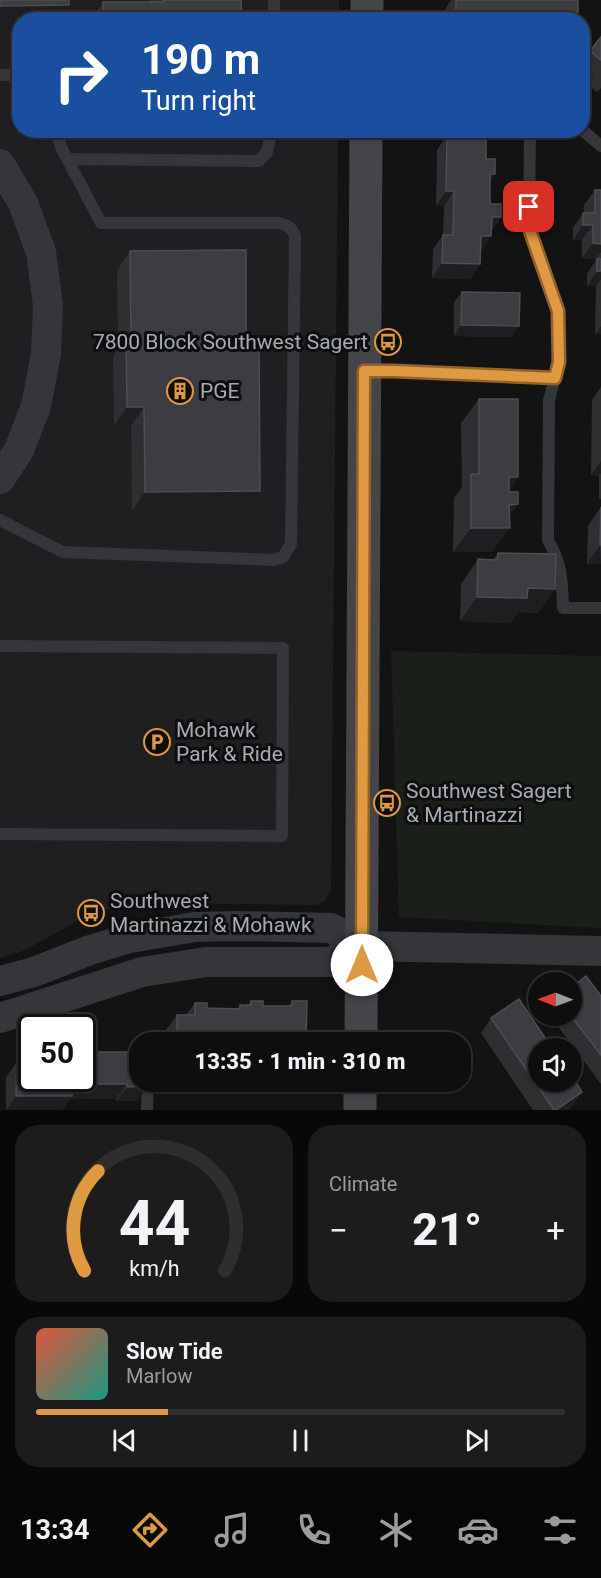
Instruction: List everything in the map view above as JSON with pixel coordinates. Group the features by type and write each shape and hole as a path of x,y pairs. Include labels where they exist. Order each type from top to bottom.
{"main road":[{"path":"360,1032 366,138"},
{"path":"360,1092 360,1110"}],"street":[{"path":"0,164 23,203 41,252 48,305 46,354 36,406 19,450 0,479"},
{"path":"0,981 34,972 90,950 130,938 195,927 331,928 362,946"},
{"path":"0,1018 142,972 215,962 330,962 362,946 601,951"}],"lane":[{"path":"0,520 63,552 274,560 283,557 291,544 295,248 293,230 279,223 101,223 58,138"},
{"path":"67,159 259,160 267,152 270,138"},
{"path":"530,138 529,228 558,311 559,362 549,400 548,540 557,556 562,573 563,608 601,608"},
{"path":"364,371 555,378"},
{"path":"0,646 283,648 282,836 0,834"},
{"path":"147,1110 148,1092"}],"shaded area":[{"path":"0,0 339,0 339,12 12,12 12,138 338,138 331,888 326,900 317,905 139,903 94,912 23,951 0,958"},
{"path":"391,651 601,656 601,928 399,917"}],"building":[{"path":"0,0 69,0 69,5 0,6"},
{"path":"163,0 241,0 242,12 103,12 103,2 163,2"},
{"path":"456,0 578,0 578,12 456,12"},
{"path":"601,37 601,60 590,51"},
{"path":"447,138 486,138 486,159 495,159 495,174 490,174 490,204 501,204 501,217 492,217 491,236 481,236 480,264 442,263 443,235 453,235 454,191 446,191"},
{"path":"595,190 601,190 601,244 593,243 593,225 583,225 583,213 595,213"},
{"name":"PGE","path":"246,250 246,338 259,338 260,491 145,492 144,407 127,407 126,337 131,337 130,251"},
{"path":"597,259 601,259 601,271 597,271"},
{"path":"462,292 520,293 519,326 461,325"},
{"path":"479,399 518,399 518,477 509,477 509,492 518,492 518,504 509,505 510,528 471,528 471,474 479,474"},
{"path":"498,553 556,554 555,589 528,588 527,598 477,597 478,559 497,560"},
{"path":"586,976 601,996 601,1055 579,1026 582,1026 582,979"},
{"path":"519,999 528,1012 528,1026 537,1026 545,1038 528,1038 528,1072 491,1018"},
{"path":"251,1001 263,1001 263,1006 292,1006 292,1001 307,1001 306,1032 177,1032 177,1015 195,1015 195,1003 207,1003 207,1008 240,1009 240,1005 251,1005"},
{"path":"96,1052 129,1052 129,1087 127,1084 96,1084"},
{"path":"17,1062 18,1092 72,1092 72,1096 16,1096"},
{"path":"542,1092 582,1092 556,1110"}],"place":[{"name":"7800 Block Southwest Sagert","path":"388,342"},
{"name":"PGE","path":"180,391"},
{"name":"Mohawk Park & Ride","path":"157,742"},
{"name":"Southwest Sagert & Martinazzi","path":"387,803"},
{"name":"Southwest Martinazzi & Mohawk","path":"91,913"}],"route":[{"path":"362,965 364,371 555,378 559,362 558,311 529,228 529,207"}]}
